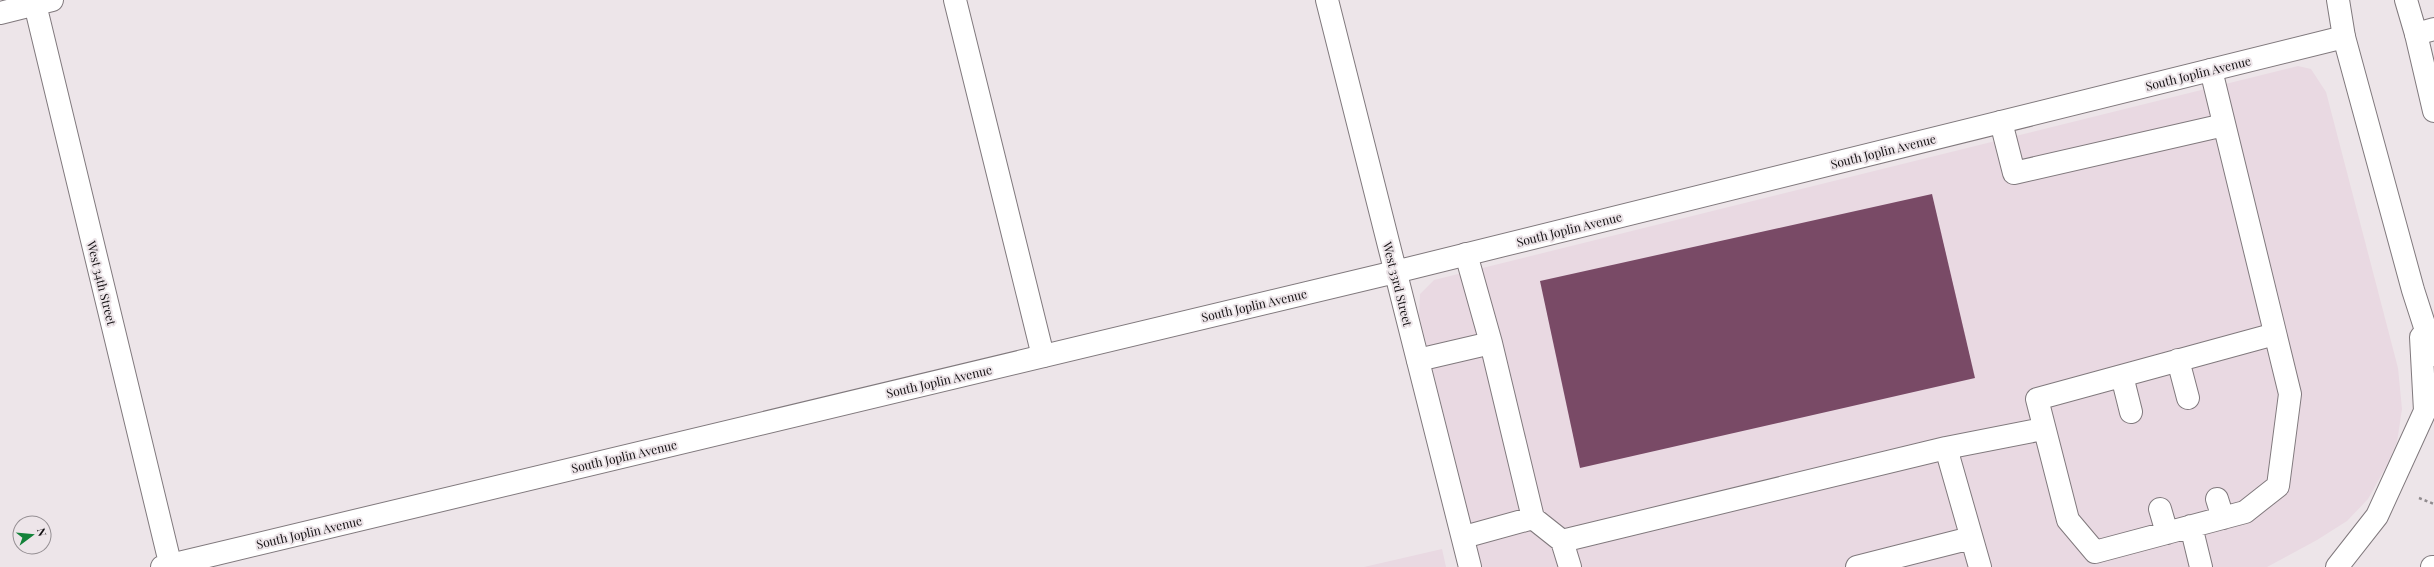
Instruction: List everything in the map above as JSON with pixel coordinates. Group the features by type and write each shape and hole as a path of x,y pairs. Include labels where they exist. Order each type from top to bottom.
{"street":[{"path":"956,0 1043,356"},
{"name":"West 33rd Street","path":"1327,0 1395,272 1464,537 1470,567"},
{"path":"2338,0 2344,37 2420,311 2434,355"},
{"path":"2406,0 2425,32 2434,110"},
{"path":"0,13 40,1"},
{"name":"West 34th Street","path":"40,1 168,566"},
{"name":"South Joplin Avenue","path":"168,566 1395,272 2344,37"},
{"path":"2210,70 2290,394 2278,486 2245,512 2220,509 2191,526 2095,552 2068,520 2043,429 2037,399 2275,334"},
{"path":"2001,122 2014,173 2224,125"},
{"path":"1466,254 1491,343 1533,518 1562,541 1570,567"},
{"path":"2337,567 2377,516 2425,411 2420,311"},
{"path":"1418,360 1491,343"},
{"path":"2178,360 2188,398"},
{"path":"2122,376 2131,412"},
{"path":"1562,541 1946,448 2043,429"},
{"path":"1946,448 1980,567"},
{"path":"2160,509 2166,533"},
{"path":"1464,537 1533,518"},
{"path":"2191,526 2201,567"},
{"path":"1857,567 1971,538"}],"shaded area":[{"path":"2298,66 2311,69 2326,92 2398,368 2402,409 2397,442 2387,465 2368,499 2347,521 2317,540 2267,567 1482,567 1419,315 1420,294 1434,280"},
{"path":"1442,549 1446,567 1364,567"}],"building":[{"path":"1932,194 1975,378 1580,468 1540,281"}]}
